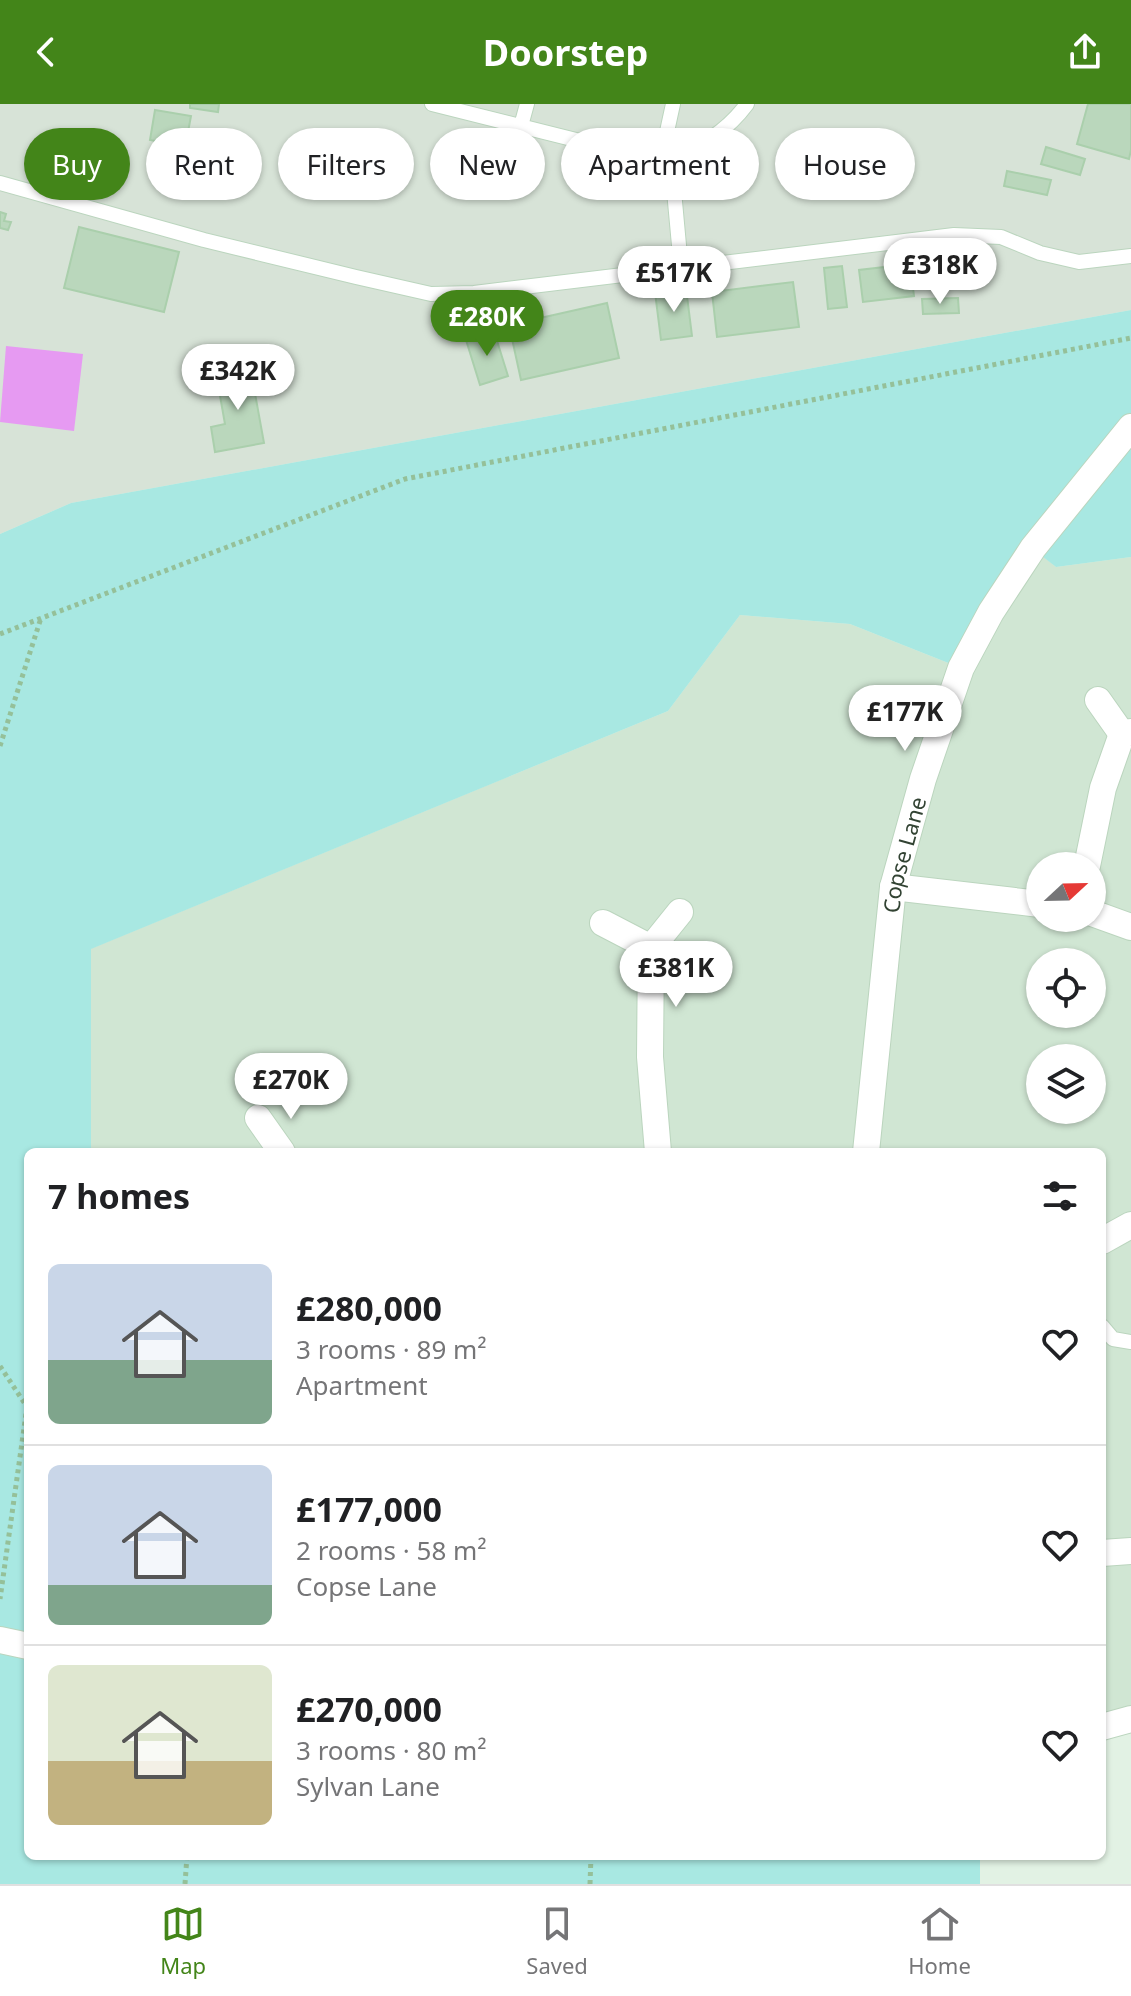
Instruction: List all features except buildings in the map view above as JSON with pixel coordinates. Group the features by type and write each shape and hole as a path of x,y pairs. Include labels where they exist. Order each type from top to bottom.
{"street":[{"name":"Copse Lane","path":"866,1148 893,887 923,779 961,668 1008,585 1040,539 1131,427"},
{"path":"1090,852 1103,788 1126,733 1098,700"},
{"path":"893,887 1026,902"},
{"path":"658,1148 650,1057 651,948 680,912"},
{"path":"1106,918 1131,927"},
{"path":"603,923 651,948"},
{"path":"258,1118 279,1148"},
{"path":"1106,1239 1131,1225"},
{"path":"1106,1553 1131,1551"},
{"path":"0,1640 24,1645"},
{"path":"1106,1726 1131,1719"}],"lane":[{"path":"432,104 561,136"},
{"path":"521,126 527,104"},
{"path":"670,128 673,104"},
{"path":"726,128 747,104"},
{"path":"0,183 204,240 431,294 474,293 954,235 1001,237 1040,253 1079,262 1131,256"},
{"path":"672,200 681,267"},
{"path":"1106,1331 1113,1339 1131,1342"}],"path":[{"path":"0,634 405,479 1131,338"},
{"path":"0,746 41,618"},
{"path":"0,1366 24,1402"},
{"path":"0,1599 24,1428"},
{"path":"185,1884 187,1860"},
{"path":"590,1884 591,1860"}],"shaded area":[{"path":"0,104 1131,104 1131,310 71,503 0,534"},
{"path":"1131,310 1131,557 1056,567 1033,549 961,668 850,624 740,615 668,711 91,949 91,1148 24,1148 24,1860 980,1860 980,1884 0,1884 0,534 71,503"},
{"path":"6,346 83,354 74,431 0,422"},
{"path":"1033,548 1056,567 1131,557 1131,1719 1106,1725 1106,1148 91,1148 90,949 668,711 740,615 850,624 961,668"}]}
